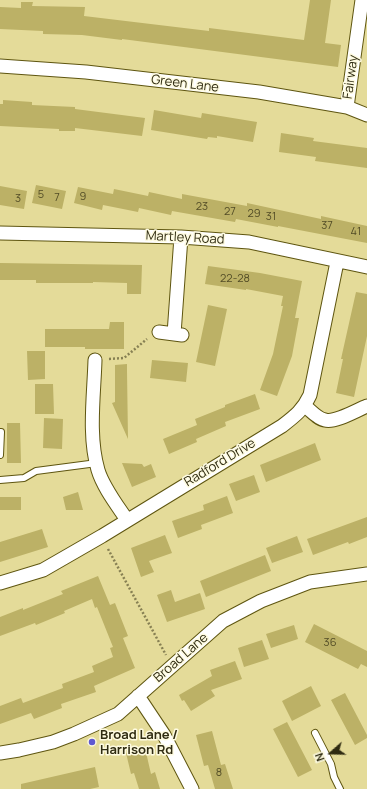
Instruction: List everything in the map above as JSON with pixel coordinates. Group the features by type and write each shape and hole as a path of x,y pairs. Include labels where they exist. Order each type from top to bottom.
{"street":[{"name":"Fairway","path":"347,107 362,0"},
{"name":"Green Lane","path":"0,66 86,72 259,92 347,107 367,115"},
{"name":"Martley Road","path":"0,233 181,237 249,242 337,262 367,267"},
{"path":"159,332 178,334 181,237"},
{"name":"Radford Drive","path":"0,583 43,570 102,536 282,426 299,413 305,406 310,395 337,262"},
{"path":"95,360 99,374 93,436 98,470 108,491 127,520"},
{"path":"305,406 326,421 336,420 367,406"},
{"name":"Broad Lane","path":"0,753 53,742 118,714 223,621 261,601 310,582 367,574"},
{"path":"138,696 164,735 192,789"}],"lane":[{"path":"0,455 1,432"},
{"path":"0,480 24,478 36,470 97,462"},
{"path":"315,733 331,764 334,777 340,789"}],"path":[{"path":"95,360 124,358 149,338 159,338 159,332"},
{"path":"102,536 172,666"}],"building":[{"path":"310,0 331,0 325,43 341,45 338,67 122,39 82,35 43,34 43,31 0,29 0,7 21,8 21,2 33,2 32,6 85,7 84,16 209,31 209,28 304,40"},
{"path":"3,100 32,102 32,105 75,107 75,109 145,118 142,136 75,128 75,131 59,131 59,129 0,126 0,104 3,104"},
{"path":"154,110 201,118 202,113 257,122 253,142 217,136 217,138 208,137 207,139 151,130"},
{"path":"281,133 314,138 313,141 367,148 367,168 315,161 316,157 279,152"},
{"path":"36,185 66,191 62,209 32,203"},
{"path":"0,186 27,191 24,209 0,205"},
{"path":"78,187 113,194 114,189 148,196 149,192 182,199 182,194 247,206 247,203 321,219 321,216 367,226 367,243 236,219 235,222 172,211 171,215 139,208 138,212 103,205 102,210 74,203"},
{"path":"0,263 142,265 141,294 127,294 127,283 36,283 36,280 0,280"},
{"path":"208,266 260,273 302,281 295,318 299,318 292,356 277,396 260,390 273,354 283,306 281,306 283,296 246,289 205,284"},
{"path":"356,292 367,294 367,336 354,397 336,393 343,359 341,359"},
{"path":"208,305 227,309 215,366 196,362"},
{"path":"110,322 124,322 124,349 45,347 45,329 109,329"},
{"path":"27,351 45,351 45,379 28,380"},
{"path":"152,360 188,363 186,382 150,378"},
{"path":"127,364 128,439 112,403 115,402 115,365"},
{"path":"35,384 53,384 54,414 35,414"},
{"path":"255,394 260,409 225,422 226,426 196,439 197,442 169,454 163,439 197,425 195,419 225,407 225,405"},
{"path":"44,418 63,419 62,449 43,448"},
{"path":"7,423 20,423 21,463 7,463"},
{"path":"315,443 321,460 266,482 260,465"},
{"path":"122,463 142,464 144,467 151,464 156,477 132,487"},
{"path":"254,475 260,492 236,501 229,484"},
{"path":"78,492 83,510 66,510 63,497"},
{"path":"227,496 233,513 201,525 202,529 178,538 172,521 204,510 203,505"},
{"path":"0,497 21,497 21,510 0,510"},
{"path":"367,517 367,537 349,544 348,542 313,555 307,539"},
{"path":"42,529 48,547 0,562 0,542"},
{"path":"165,535 172,553 149,561 154,572 141,577 131,548"},
{"path":"297,536 303,552 272,563 266,548"},
{"path":"265,555 271,571 206,597 200,581"},
{"path":"98,576 110,605 115,603 128,636 123,638 135,668 94,686 96,692 61,704 62,708 34,719 31,713 0,724 0,706 21,698 23,703 63,688 62,684 94,672 92,666 113,657 110,648 113,647 97,607 95,608 92,599 64,611 65,613 36,625 35,623 0,636 0,617 23,608 23,610 63,594 61,591"},
{"path":"171,590 175,602 200,593 205,609 167,622 157,595"},
{"path":"314,624 367,651 367,667 361,664 358,669 305,642"},
{"path":"294,625 298,639 271,648 266,634"},
{"path":"262,640 269,659 244,667 238,648"},
{"path":"235,661 242,679 211,690 215,696 191,711 179,695 212,676 210,670"},
{"path":"311,686 321,706 292,721 282,701"},
{"path":"345,693 367,735 367,738 355,745 331,700"},
{"path":"287,722 312,770 298,777 273,729"},
{"path":"212,731 221,765 225,764 233,789 215,789 208,765 204,766 196,735"},
{"path":"145,748 151,774 155,772 160,789 139,789 134,773 131,774 126,753"},
{"path":"95,767 99,787 90,789 21,789 21,784"}],"place":[{"name":"Broad Lane / Harrison Rd","path":"92,742"}]}
